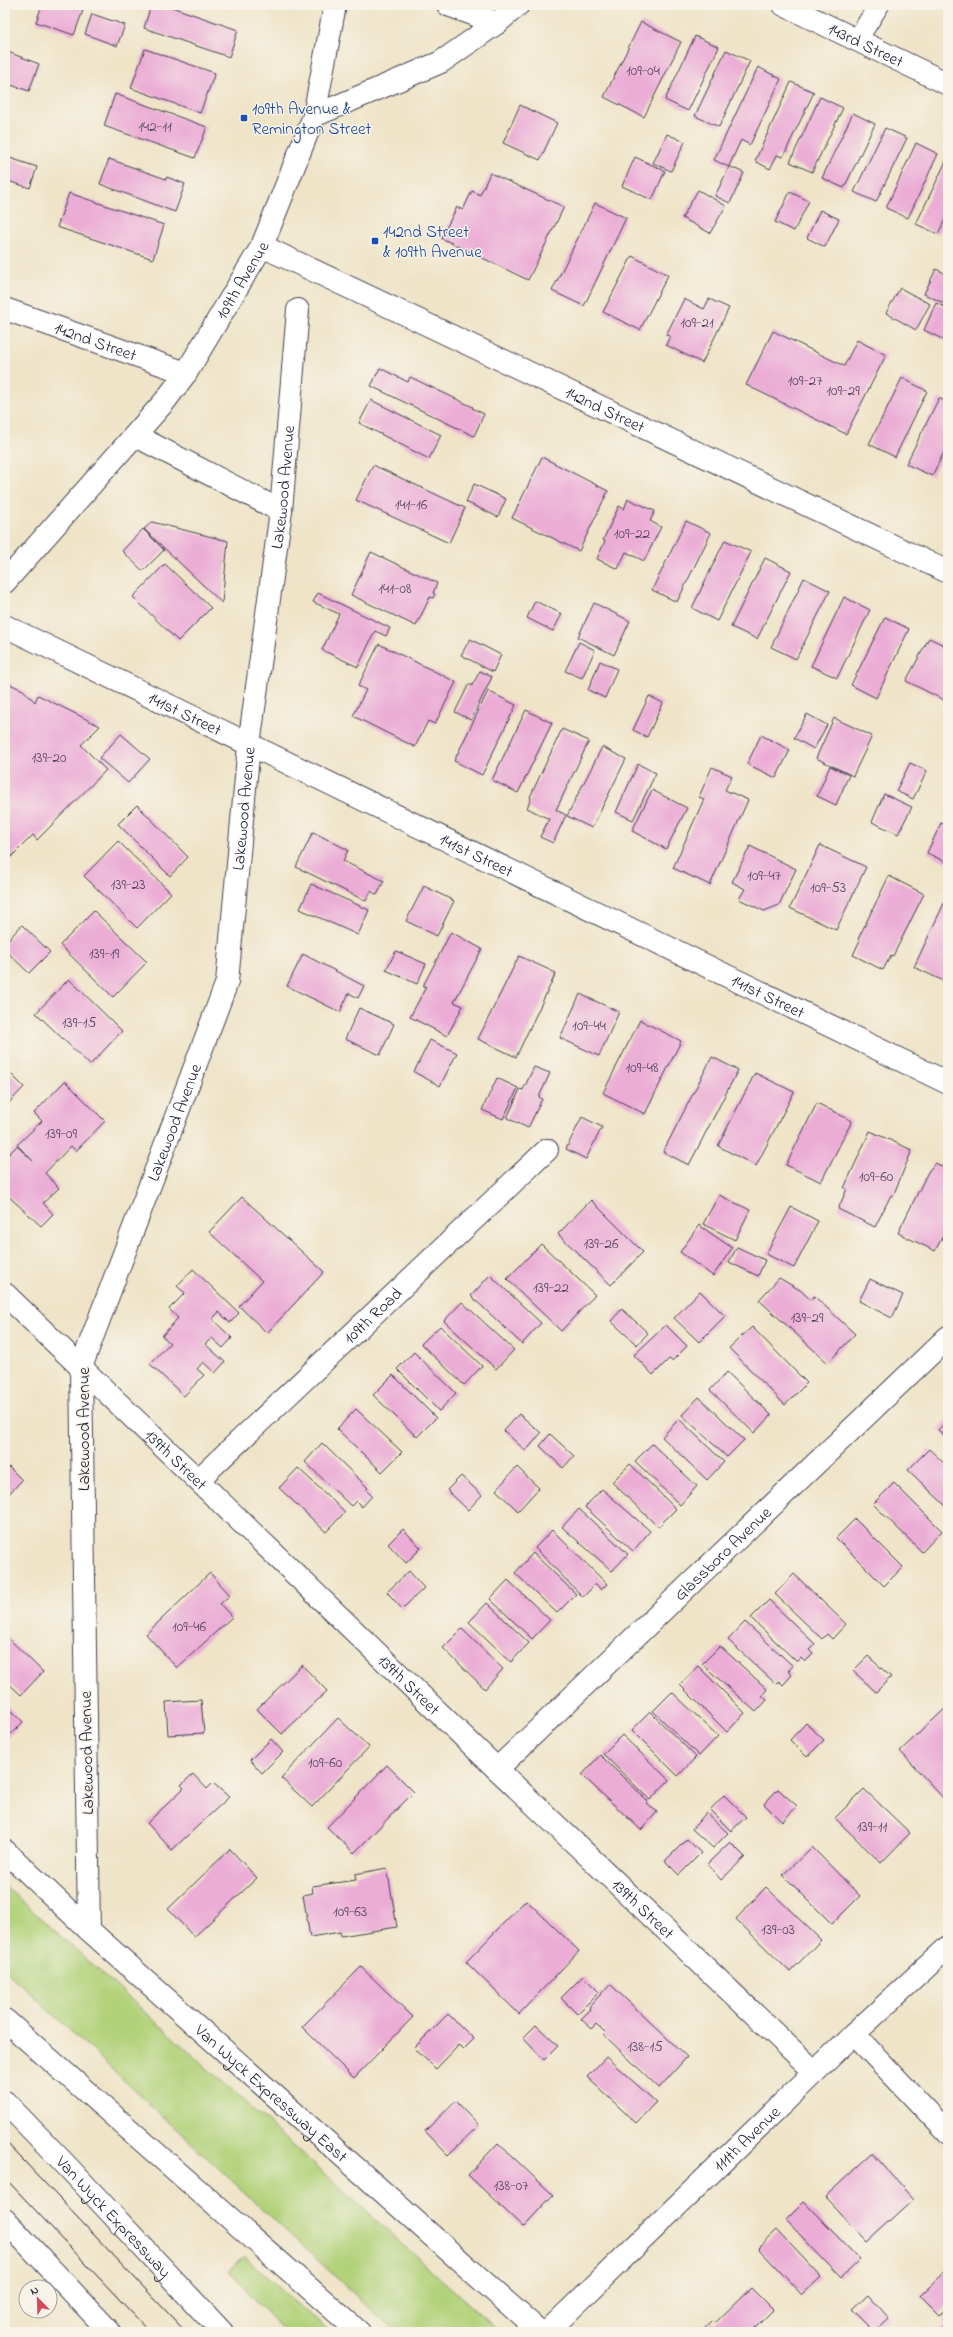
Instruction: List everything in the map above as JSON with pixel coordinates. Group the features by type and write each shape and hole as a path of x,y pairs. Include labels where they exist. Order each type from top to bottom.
{"main road":[{"path":"314,116 335,5"},
{"path":"448,5 497,23"},
{"path":"314,116 441,62 497,23 518,5"},
{"name":"143rd Street","path":"784,5 948,84"},
{"name":"109th Avenue","path":"5,582 136,436 186,374 262,246 314,116"},
{"name":"142nd Street","path":"262,246 948,572"},
{"name":"142nd Street","path":"5,309 186,374"},
{"name":"Lakewood Avenue","path":"89,1930 80,1367 227,982 249,745 280,511 298,310"},
{"path":"136,436 280,511"},
{"name":"141st Street","path":"5,626 948,1083"},
{"name":"109th Road","path":"198,1480 547,1150"},
{"name":"139th Street","path":"5,1294 497,1769 815,2072"},
{"name":"Glassboro Avenue","path":"497,1769 948,1338"},
{"name":"Van Wyck Expressway East","path":"5,1851 89,1930 540,2332"},
{"name":"111th Avenue","path":"547,2332 854,2034 948,1947"},
{"path":"5,2020 359,2332"},
{"path":"854,2034 948,2133"},
{"name":"Van Wyck Expressway","path":"5,2102 222,2332"},
{"path":"5,2220 110,2332"}],"lane":[{"path":"857,40 879,5"}],"green space":[{"path":"5,1886 500,2332 395,2332 5,1970"},
{"path":"244,2256 299,2306 333,2332 285,2332 229,2271"}],"building":[{"path":"42,5 85,5 74,35 36,22"},
{"path":"151,5 166,5 238,30 229,57 144,28"},
{"path":"92,14 125,25 117,46 85,34"},
{"path":"641,22 681,42 644,117 604,97"},
{"path":"695,36 719,47 688,111 665,100"},
{"path":"145,49 215,73 200,113 131,88"},
{"path":"726,50 750,61 719,127 695,116"},
{"path":"8,52 39,64 29,91 5,83 5,59"},
{"path":"758,67 781,79 750,145 741,140 729,166 744,173 730,203 715,196 729,167 714,160"},
{"path":"791,82 814,92 783,157 777,155 770,169 755,161"},
{"path":"115,94 207,127 195,158 104,126"},
{"path":"820,97 843,108 812,172 790,162"},
{"path":"520,105 557,123 540,160 503,143"},
{"path":"853,113 875,124 844,188 822,178"},
{"path":"885,128 907,138 876,202 854,192"},
{"path":"667,134 685,142 671,171 653,163"},
{"path":"916,143 938,154 908,218 886,208"},
{"path":"7,157 37,167 30,188 5,180"},
{"path":"635,157 665,171 652,200 622,186"},
{"path":"109,159 185,184 175,212 100,184"},
{"path":"947,159 948,213 938,234 916,224"},
{"path":"490,173 564,207 528,280 441,238 457,207 463,210 472,191 480,195"},
{"path":"698,190 726,206 710,233 682,218"},
{"path":"790,192 809,201 794,231 775,222"},
{"path":"69,193 164,225 153,259 57,227"},
{"path":"595,203 626,218 584,306 552,291"},
{"path":"820,210 839,219 825,247 807,238"},
{"path":"632,256 668,275 640,330 603,312"},
{"path":"936,269 948,275 948,305 924,294"},
{"path":"900,288 930,304 916,330 886,313"},
{"path":"684,299 704,309 709,299 729,308 702,363 666,345 670,336 666,335"},
{"path":"936,303 948,308 948,342 924,330"},
{"path":"773,331 844,366 857,340 886,355 846,434 746,385"},
{"path":"380,368 408,382 410,377 473,407 472,408 484,414 474,436 371,386"},
{"path":"902,378 927,391 895,457 869,444"},
{"path":"939,398 948,403 948,444 932,476 906,464"},
{"path":"371,400 441,435 429,459 359,423"},
{"path":"542,457 608,491 579,551 512,518"},
{"path":"373,465 465,508 449,543 356,500"},
{"path":"474,484 506,499 498,517 466,502"},
{"path":"628,499 655,511 650,521 661,527 644,561 626,552 618,569 597,559 605,541 603,540 619,506 624,509"},
{"path":"686,521 711,533 677,602 652,590"},
{"path":"152,522 228,541 222,603 144,529"},
{"path":"143,529 164,550 143,571 122,551"},
{"path":"725,540 751,552 717,621 692,608"},
{"path":"371,552 437,583 433,593 435,594 433,598 430,597 416,626 351,595"},
{"path":"765,558 791,571 757,639 731,627"},
{"path":"165,564 211,608 178,641 133,597"},
{"path":"804,578 830,591 796,659 771,647"},
{"path":"318,593 390,628 386,636 375,631 358,667 322,650 339,614 313,602"},
{"path":"844,597 870,610 837,678 811,666"},
{"path":"535,601 562,614 553,631 527,618"},
{"path":"594,603 630,621 614,655 578,637"},
{"path":"885,617 909,629 876,698 851,685"},
{"path":"929,638 948,647 948,702 906,681"},
{"path":"470,639 501,655 493,672 461,655"},
{"path":"579,642 595,650 582,678 565,671"},
{"path":"379,644 456,682 435,724 428,721 415,747 353,716 366,690 358,686"},
{"path":"600,661 617,669 605,698 588,690"},
{"path":"480,671 492,677 471,720 455,712 469,684 472,686"},
{"path":"5,682 23,690 35,702 38,695 100,726 81,745 106,770 37,840 33,835 6,862"},
{"path":"488,691 516,705 482,775 454,761"},
{"path":"649,696 663,703 647,737 633,730"},
{"path":"526,710 552,723 518,793 492,780"},
{"path":"807,714 827,725 814,749 794,738"},
{"path":"834,718 872,736 853,776 816,758"},
{"path":"562,729 589,741 556,810 566,815 553,843 540,837 549,819 527,808 531,798 530,797"},
{"path":"121,734 150,759 128,783 99,758"},
{"path":"761,735 790,750 776,778 747,764"},
{"path":"602,747 626,759 592,828 567,816"},
{"path":"910,763 927,771 913,799 896,791"},
{"path":"638,764 656,773 633,820 616,812"},
{"path":"830,766 849,775 836,805 817,796"},
{"path":"712,767 732,776 725,790 748,800 710,885 673,868 704,799 699,797"},
{"path":"652,790 687,808 666,849 632,831"},
{"path":"884,794 912,807 898,834 872,822"},
{"path":"137,805 188,857 170,876 118,824"},
{"path":"941,823 948,826 948,863 927,853"},
{"path":"313,832 348,850 343,861 384,881 377,895 371,891 366,901 296,867"},
{"path":"118,841 171,893 137,928 84,876"},
{"path":"820,845 866,867 836,930 790,908"},
{"path":"750,846 796,869 779,905 764,911 739,899 745,889 732,882"},
{"path":"889,876 924,894 893,956 891,955 883,970 853,955 860,940 858,939"},
{"path":"311,884 369,910 358,935 300,909"},
{"path":"424,886 454,901 437,936 406,921"},
{"path":"948,895 948,983 914,967"},
{"path":"94,911 147,962 113,997 60,945"},
{"path":"22,925 50,952 29,973 5,950 5,943"},
{"path":"451,932 482,949 454,1002 463,1006 447,1036 410,1017 426,987 423,986"},
{"path":"396,951 426,964 417,984 386,970"},
{"path":"303,954 364,986 358,998 349,993 340,1012 287,986"},
{"path":"519,956 556,973 516,1057 478,1039"},
{"path":"69,979 122,1031 90,1065 36,1013"},
{"path":"580,994 619,1012 599,1056 560,1038"},
{"path":"359,1008 394,1024 380,1055 345,1039"},
{"path":"640,1020 681,1041 645,1114 603,1093"},
{"path":"430,1040 457,1053 440,1086 414,1072"},
{"path":"712,1057 738,1070 689,1165 663,1152"},
{"path":"534,1067 550,1073 539,1097 542,1099 528,1128 507,1118 520,1089 523,1090"},
{"path":"10,1073 24,1087 5,1107 5,1079"},
{"path":"755,1073 794,1092 756,1166 718,1146"},
{"path":"497,1078 518,1088 503,1119 482,1110"},
{"path":"65,1081 105,1121 76,1151 71,1146 45,1173 59,1188 43,1203 53,1214 41,1226 5,1193 5,1158 17,1146 33,1161 17,1145 42,1121 34,1113"},
{"path":"817,1103 852,1121 821,1182 786,1165"},
{"path":"582,1117 602,1127 586,1159 566,1149"},
{"path":"870,1131 912,1150 893,1196 891,1195 875,1227 838,1209 847,1189 844,1188"},
{"path":"935,1163 948,1169 948,1232 944,1234 935,1251 898,1233 928,1172"},
{"path":"719,1195 750,1210 735,1240 703,1224"},
{"path":"242,1197 324,1272 267,1333 239,1306 262,1281 209,1232"},
{"path":"591,1200 643,1252 611,1285 558,1234"},
{"path":"791,1207 818,1221 794,1268 766,1254"},
{"path":"699,1225 732,1248 713,1276 680,1252"},
{"path":"541,1244 595,1295 561,1331 507,1279"},
{"path":"737,1247 765,1260 758,1276 729,1262"},
{"path":"193,1269 239,1313 230,1323 219,1312 212,1319 232,1338 223,1348 212,1338 205,1344 225,1362 215,1373 203,1362 197,1369 204,1375 184,1396 150,1364 170,1343 162,1336 178,1318 169,1309 185,1293 177,1286"},
{"path":"490,1275 541,1323 522,1344 471,1296"},
{"path":"779,1278 800,1290 811,1300 814,1296 855,1334 828,1363 759,1300"},
{"path":"870,1279 903,1295 892,1318 859,1301"},
{"path":"700,1291 725,1316 699,1342 674,1318"},
{"path":"462,1302 514,1350 496,1369 444,1321"},
{"path":"622,1309 648,1333 637,1345 611,1321"},
{"path":"666,1325 687,1346 672,1361 669,1359 653,1375 634,1355"},
{"path":"440,1326 482,1366 464,1385 421,1344"},
{"path":"752,1327 807,1383 785,1405 729,1348"},
{"path":"414,1352 456,1393 439,1411 397,1369"},
{"path":"727,1372 771,1415 754,1433 710,1390"},
{"path":"393,1375 436,1418 417,1437 373,1395"},
{"path":"699,1397 744,1440 727,1457 682,1415"},
{"path":"356,1409 402,1452 382,1472 337,1429"},
{"path":"519,1414 541,1433 526,1451 504,1431"},
{"path":"679,1419 724,1462 707,1480 662,1437"},
{"path":"948,1419 948,1439 938,1430"},
{"path":"550,1434 574,1456 563,1468 540,1446"},
{"path":"322,1443 368,1488 366,1490 372,1496 362,1507 356,1501 351,1506 305,1462"},
{"path":"652,1444 697,1486 680,1505 635,1461"},
{"path":"929,1449 948,1467 948,1508 908,1470"},
{"path":"5,1463 22,1480 5,1498"},
{"path":"630,1464 676,1509 658,1527 612,1482"},
{"path":"517,1467 539,1488 518,1511 496,1490"},
{"path":"298,1468 345,1512 326,1532 279,1488"},
{"path":"461,1476 482,1495 468,1510 447,1490"},
{"path":"894,1483 942,1531 922,1552 873,1504"},
{"path":"602,1489 650,1531 633,1551 585,1507"},
{"path":"579,1509 628,1554 612,1571 562,1527"},
{"path":"855,1519 903,1567 884,1586 836,1538"},
{"path":"403,1529 421,1548 406,1563 388,1544"},
{"path":"552,1530 607,1584 601,1590 596,1584 583,1597 535,1548"},
{"path":"533,1553 576,1594 557,1613 515,1573"},
{"path":"409,1571 424,1588 402,1609 387,1592"},
{"path":"210,1573 230,1595 220,1604 232,1617 177,1668 146,1634"},
{"path":"794,1574 846,1624 832,1639 827,1634 822,1639 775,1594"},
{"path":"508,1580 550,1620 532,1639 490,1599"},
{"path":"769,1600 815,1644 809,1650 813,1654 805,1662 801,1658 797,1662 751,1618"},
{"path":"487,1603 529,1643 511,1662 469,1622"},
{"path":"745,1622 793,1666 788,1671 792,1675 783,1685 779,1681 776,1684 728,1640"},
{"path":"462,1629 503,1669 485,1689 443,1648"},
{"path":"5,1635 43,1672 21,1695 5,1680"},
{"path":"720,1646 767,1689 762,1696 767,1700 756,1712 702,1664"},
{"path":"868,1656 891,1677 876,1692 853,1671"},
{"path":"302,1665 327,1691 282,1734 257,1709"},
{"path":"698,1666 745,1713 727,1732 680,1685"},
{"path":"672,1692 718,1736 699,1756 653,1711"},
{"path":"201,1700 204,1733 168,1735 166,1702"},
{"path":"5,1704 23,1722 5,1740"},
{"path":"948,1706 948,1799 946,1801 900,1751"},
{"path":"650,1712 696,1757 678,1776 632,1730"},
{"path":"338,1718 369,1747 312,1807 281,1778"},
{"path":"806,1723 824,1740 807,1757 790,1740"},
{"path":"622,1735 669,1780 650,1800 603,1754"},
{"path":"271,1739 283,1752 262,1773 250,1760"},
{"path":"600,1755 648,1801 646,1803 657,1812 641,1830 582,1775"},
{"path":"387,1765 414,1792 354,1853 327,1827"},
{"path":"193,1774 207,1789 213,1783 229,1797 172,1850 147,1823 184,1788 181,1785"},
{"path":"778,1789 797,1806 782,1822 764,1804"},
{"path":"864,1789 910,1833 881,1863 835,1818"},
{"path":"724,1795 746,1817 731,1831 710,1810"},
{"path":"706,1813 728,1833 713,1848 692,1829"},
{"path":"687,1839 701,1853 679,1875 665,1861"},
{"path":"730,1842 745,1857 721,1880 707,1864"},
{"path":"812,1847 860,1896 832,1924 783,1875"},
{"path":"230,1849 257,1878 194,1937 168,1909"},
{"path":"387,1868 397,1927 341,1936 340,1932 310,1937 303,1895 313,1893 312,1886 356,1880 355,1874"},
{"path":"766,1887 821,1940 790,1972 736,1919"},
{"path":"526,1900 579,1951 519,2014 466,1962"},
{"path":"361,1967 413,2017 354,2078 302,2027"},
{"path":"583,1976 599,1992 577,2014 561,1998"},
{"path":"610,1984 687,2057 659,2088 603,2034 605,2032 596,2024 592,2029 581,2019 591,2009 589,2007"},
{"path":"448,2014 474,2039 464,2049 459,2045 436,2069 414,2048"},
{"path":"536,2025 558,2046 544,2060 523,2038"},
{"path":"606,2057 656,2102 636,2123 587,2077"},
{"path":"456,2101 479,2125 448,2155 425,2131"},
{"path":"498,2143 553,2195 523,2227 468,2175"},
{"path":"872,2153 914,2199 867,2242 825,2197"},
{"path":"804,2202 860,2260 841,2278 786,2220"},
{"path":"777,2230 821,2277 802,2295 758,2248"},
{"path":"948,2269 948,2307 939,2315 920,2296"},
{"path":"751,2288 773,2310 751,2332 701,2332 712,2321 715,2323"},
{"path":"868,2295 889,2318 874,2332 852,2310"},
{"path":"948,2318 948,2332 937,2332 946,2325 943,2322"}],"tram line":[{"path":"5,2141 186,2332"},
{"path":"5,2178 150,2332"}],"place":[{"name":"109th Avenue & Remington Street","path":"244,118"},
{"name":"142nd Street & 109th Avenue","path":"375,241"}]}
